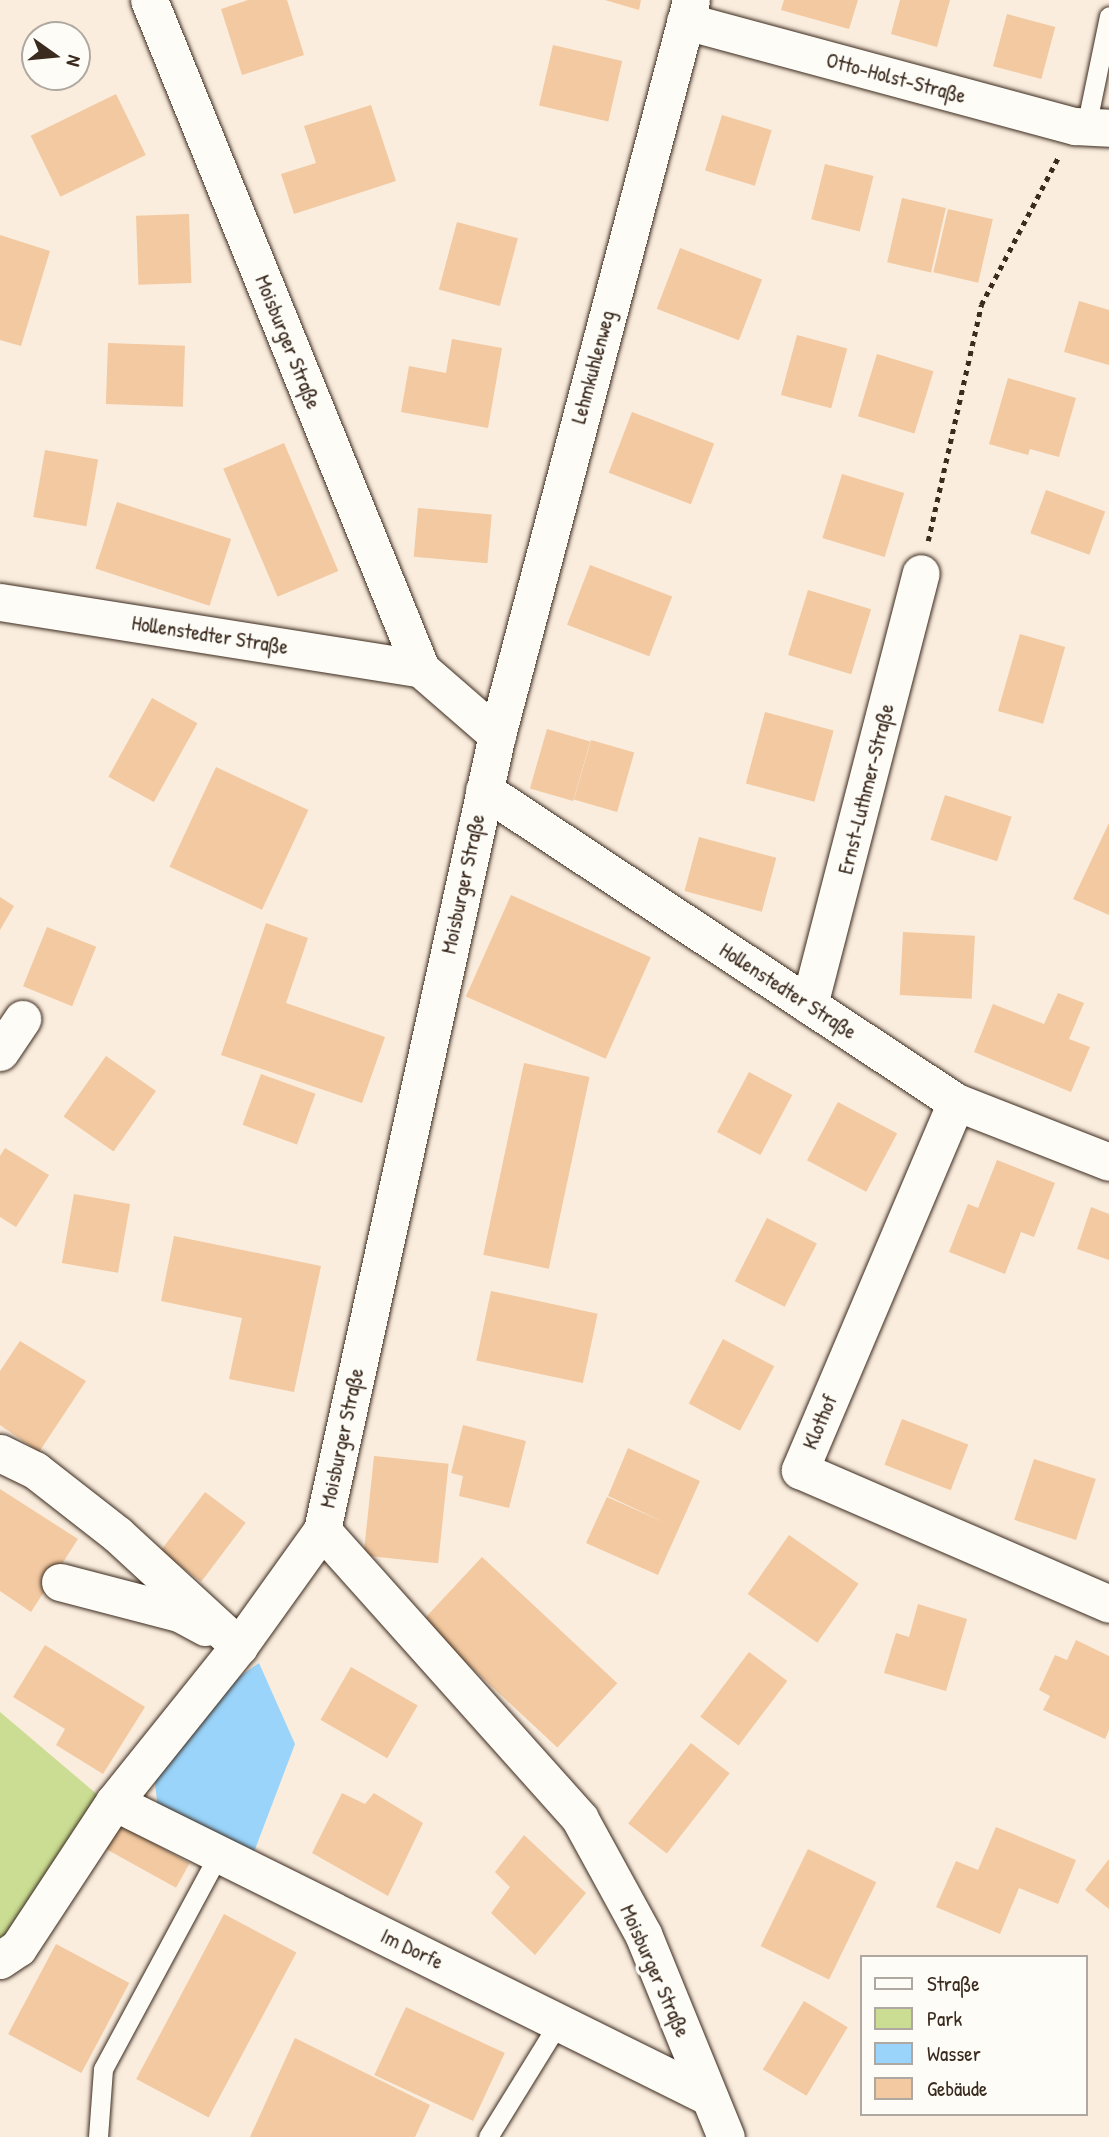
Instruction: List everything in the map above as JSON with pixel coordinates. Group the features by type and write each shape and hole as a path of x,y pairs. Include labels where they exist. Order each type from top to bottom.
{"street":[{"name":"Moisburger Straße","path":"149,0 421,668 496,735"},
{"name":"Otto-Holst-Straße","path":"688,11 1090,127"},
{"name":"Lehmkuhlenweg","path":"484,790 496,735 688,11"},
{"name":"Ernst-Luthmer-Straße","path":"809,1005 921,573"},
{"name":"Hollenstedter Straße","path":"0,601 421,668"},
{"name":"Moisburger Straße","path":"484,790 322,1530 580,1819 643,1934 726,2137"},
{"name":"Hollenstedter Straße","path":"484,790 956,1102 1107,1153"},
{"path":"0,1052 22,1019"},
{"name":"Klothof","path":"956,1102 800,1470 1109,1604"},
{"path":"0,1453 35,1470 117,1534 239,1646"},
{"path":"0,1960 18,1948 114,1802 239,1646 322,1530"},
{"path":"60,1582 179,1613 239,1646"},
{"name":"Im Dorfe","path":"114,1802 709,2097"}],"lane":[{"path":"1090,127 1109,16"},
{"path":"98,2137 103,2069 219,1854"},
{"path":"488,2137 559,2022"}],"path":[{"path":"921,573 981,305 1090,127"}],"green space":[{"path":"0,1712 99,1796 0,1943"}],"water":[{"path":"259,1663 295,1744 251,1860 158,1811 155,1782 218,1692"}],"building":[{"path":"248,0 287,0 304,55 242,75 221,9"},
{"path":"605,0 641,0 639,10"},
{"path":"784,0 858,0 849,29 781,10"},
{"path":"900,0 950,0 937,47 891,34"},
{"path":"1007,14 1055,27 1041,79 993,66"},
{"path":"553,45 622,61 608,121 539,105"},
{"path":"116,94 146,155 60,197 31,136"},
{"path":"371,105 396,181 294,214 281,174 316,163 304,126"},
{"path":"722,115 772,130 755,186 705,170"},
{"path":"825,164 874,176 860,231 811,219"},
{"path":"902,198 946,208 931,272 887,262"},
{"path":"948,209 993,219 978,283 933,272"},
{"path":"189,214 191,283 138,285 136,216"},
{"path":"457,222 518,238 500,306 439,290"},
{"path":"0,235 50,251 21,346 0,340"},
{"path":"680,248 762,280 739,340 657,309"},
{"path":"1079,301 1109,310 1109,365 1064,352"},
{"path":"797,335 847,348 831,408 781,395"},
{"path":"452,339 502,348 488,428 401,412 409,366 446,373"},
{"path":"108,343 185,346 183,407 106,404"},
{"path":"877,354 933,371 914,433 858,416"},
{"path":"1008,378 1076,398 1059,457 1030,449 1028,455 989,444"},
{"path":"632,412 714,444 691,504 609,473"},
{"path":"284,443 338,571 278,597 223,469"},
{"path":"45,450 98,459 86,526 33,517"},
{"path":"842,474 904,493 885,557 822,538"},
{"path":"1046,490 1105,512 1089,555 1030,533"},
{"path":"117,502 231,539 209,606 95,569"},
{"path":"418,508 492,514 487,563 414,557"},
{"path":"590,565 672,597 649,656 567,625"},
{"path":"808,590 871,609 851,674 788,655"},
{"path":"1020,634 1065,647 1043,724 998,711"},
{"path":"152,698 197,723 154,802 108,777"},
{"path":"765,712 834,730 814,802 746,783"},
{"path":"547,729 590,741 573,801 530,789"},
{"path":"591,740 634,752 617,812 574,800"},
{"path":"216,767 308,810 262,910 170,867"},
{"path":"945,795 1012,817 997,861 930,840"},
{"path":"1109,823 1109,915 1073,899"},
{"path":"699,837 776,858 762,912 685,891"},
{"path":"511,895 651,957 606,1059 466,996"},
{"path":"0,897 14,906 0,930"},
{"path":"266,923 308,938 286,1003 385,1037 362,1103 221,1055"},
{"path":"47,927 96,947 72,1006 23,986"},
{"path":"903,932 975,936 972,999 900,995"},
{"path":"1058,993 1084,1003 1069,1039 1090,1047 1071,1092 974,1052 993,1004 1044,1024"},
{"path":"106,1056 156,1091 114,1152 64,1117"},
{"path":"524,1063 590,1077 549,1269 483,1255"},
{"path":"749,1072 792,1095 760,1155 717,1132"},
{"path":"261,1074 316,1094 297,1145 243,1125"},
{"path":"838,1102 897,1133 866,1192 807,1160"},
{"path":"5,1148 49,1175 16,1227 0,1217 0,1156"},
{"path":"997,1160 1055,1183 1034,1237 1021,1232 1005,1274 949,1252 968,1204 978,1208"},
{"path":"74,1194 130,1204 118,1273 62,1263"},
{"path":"1091,1207 1109,1214 1109,1260 1077,1249"},
{"path":"767,1218 817,1243 785,1307 735,1281"},
{"path":"174,1236 321,1266 294,1392 229,1379 242,1318 161,1301"},
{"path":"491,1291 598,1314 583,1383 476,1360"},
{"path":"723,1339 774,1366 740,1431 689,1403"},
{"path":"20,1341 86,1381 39,1452 0,1425 0,1371"},
{"path":"902,1419 968,1444 951,1490 884,1465"},
{"path":"463,1425 526,1441 509,1508 459,1496 463,1476 451,1473"},
{"path":"628,1448 700,1481 658,1575 586,1543 607,1497 666,1523 608,1496"},
{"path":"374,1456 449,1464 438,1563 364,1555"},
{"path":"1034,1459 1096,1479 1076,1540 1014,1520"},
{"path":"0,1489 78,1539 31,1612 0,1591"},
{"path":"205,1492 246,1523 201,1582 160,1551"},
{"path":"789,1535 859,1584 817,1643 748,1594"},
{"path":"482,1557 617,1683 557,1748 422,1621"},
{"path":"918,1604 967,1619 946,1691 884,1673 896,1633 909,1637"},
{"path":"1076,1640 1109,1656 1109,1730 1105,1739 1043,1710 1050,1696 1039,1690 1055,1655 1067,1660"},
{"path":"45,1645 145,1707 103,1774 56,1745 65,1729 13,1697"},
{"path":"749,1652 787,1681 739,1746 700,1717"},
{"path":"351,1667 418,1706 387,1758 320,1720"},
{"path":"691,1743 730,1773 667,1854 628,1823"},
{"path":"342,1793 365,1804 374,1793 423,1823 388,1896 312,1853"},
{"path":"117,1823 190,1863 176,1888 103,1847"},
{"path":"996,1827 1076,1860 1058,1904 1019,1888 1000,1934 936,1907 956,1861 978,1870"},
{"path":"524,1835 586,1893 535,1955 491,1913 510,1887 495,1872"},
{"path":"808,1849 876,1882 829,1979 761,1946"},
{"path":"1109,1859 1109,1909 1085,1890"},
{"path":"224,1914 296,1952 209,2118 136,2079"},
{"path":"56,1944 129,1983 81,2073 8,2034"},
{"path":"804,2001 848,2027 807,2096 763,2070"},
{"path":"406,2007 505,2053 473,2121 374,2075"},
{"path":"295,2038 430,2105 415,2137 250,2137"}]}
